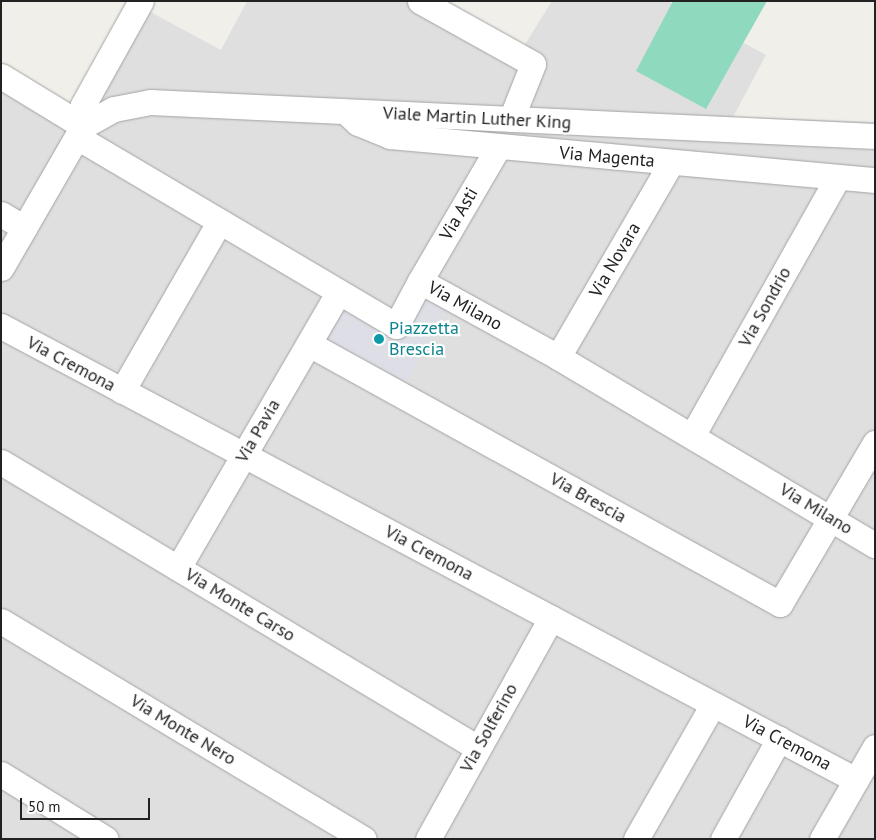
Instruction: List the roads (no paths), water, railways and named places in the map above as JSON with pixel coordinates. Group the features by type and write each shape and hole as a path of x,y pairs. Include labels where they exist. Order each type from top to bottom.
{"street":[{"path":"1,268 80,131 83,105 142,1"},
{"path":"420,1 533,64 511,120"},
{"name":"Via Milano","path":"1,76 80,131 219,222 396,326 420,281 558,358 875,545"},
{"name":"Viale Martin Luther King","path":"80,131 114,108 150,102 875,136"},
{"name":"Via Magenta","path":"346,112 358,123 390,136 875,180"},
{"name":"Via Asti","path":"420,281 499,146"},
{"name":"Via Novara","path":"558,358 672,163"},
{"name":"Via Sondrio","path":"692,436 838,177"},
{"path":"1,214 24,228"},
{"path":"122,391 219,222"},
{"name":"Via Pavia","path":"178,568 338,293"},
{"name":"Via Cremona","path":"1,326 856,780"},
{"name":"Via Brescia","path":"308,344 780,604 830,517"},
{"path":"830,517 875,443"},
{"name":"Via Monte Carso","path":"1,462 478,748"},
{"name":"Via Solferino","path":"428,839 551,618"},
{"name":"Via Monte Nero","path":"1,621 364,839"},
{"path":"636,839 713,704"},
{"path":"723,839 779,739"},
{"path":"822,839 875,747"},
{"path":"1,774 106,839"}],"place":[{"name":"Piazzetta Brescia","path":"379,339"}]}
